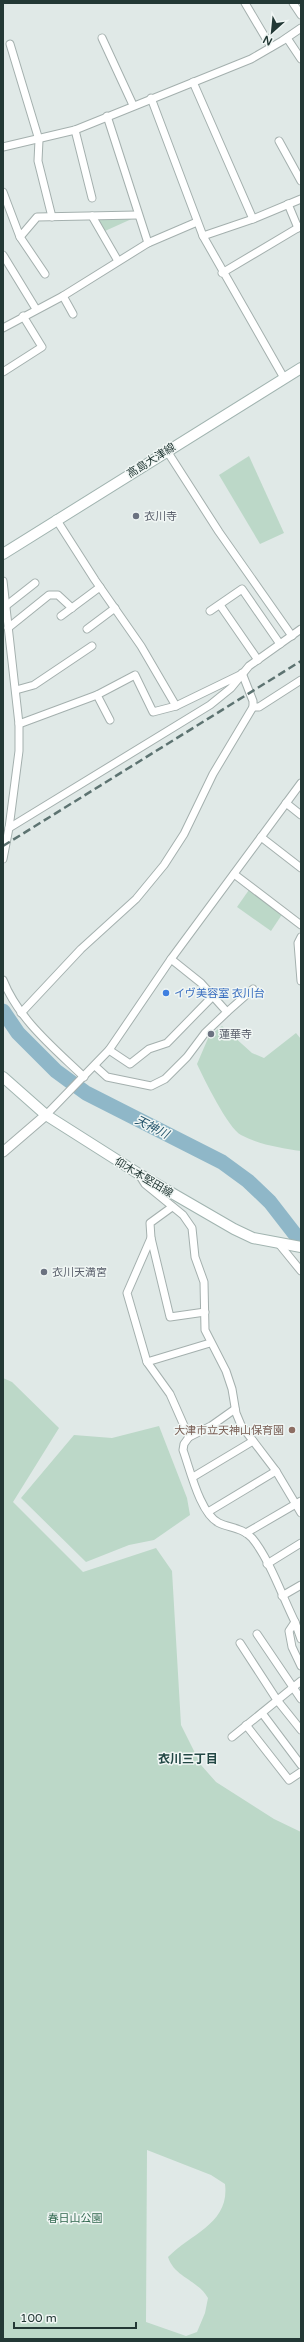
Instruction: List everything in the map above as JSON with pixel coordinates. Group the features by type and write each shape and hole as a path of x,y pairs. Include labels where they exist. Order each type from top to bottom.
{"main road":[{"name":"高島大津線","path":"3,554 56,519 301,368"},
{"name":"仰木本堅田線","path":"3,1077 46,1115 139,1174 234,1229 253,1238 301,1247"}],"street":[{"path":"245,3 271,47"},
{"path":"293,3 301,15"},
{"path":"3,147 39,140 75,130 133,105 250,59 301,29"},
{"path":"102,38 133,105"},
{"path":"287,38 301,59"},
{"path":"10,44 39,140 38,161 52,217"},
{"path":"193,82 253,219"},
{"path":"151,98 203,236 222,273 284,378"},
{"path":"107,116 137,215 148,243"},
{"path":"75,130 92,198"},
{"path":"279,141 301,181"},
{"path":"3,192 20,237 45,274"},
{"path":"203,236 253,219 301,199"},
{"path":"222,273 300,227 288,204"},
{"path":"20,237 37,217 137,215"},
{"path":"92,216 118,261"},
{"path":"3,328 36,309 63,296 148,243 197,222"},
{"path":"3,255 36,309"},
{"path":"63,296 73,314"},
{"path":"3,372 42,347 23,316"},
{"path":"167,450 219,532 292,636"},
{"path":"56,519 100,587 141,646 176,706"},
{"path":"3,581 19,724 19,751 10,828 3,860"},
{"path":"6,605 35,583"},
{"path":"61,616 100,587"},
{"path":"210,611 242,589 280,644"},
{"path":"8,628 49,595 58,595 72,608"},
{"path":"220,605 258,660"},
{"path":"87,629 115,608"},
{"path":"10,828 210,705 232,688 242,674 258,660 301,629"},
{"path":"16,690 34,685 92,646"},
{"path":"19,724 97,695 135,675 153,712 176,706 242,674"},
{"path":"21,1012 76,953 136,899 164,865 184,834 213,774 253,707 253,701 242,674"},
{"path":"253,707 259,707 301,680"},
{"path":"97,695 110,720"},
{"path":"3,1152 46,1115 77,1083 84,1078 109,1050 171,959 301,782"},
{"path":"286,803 301,815"},
{"path":"261,837 301,868"},
{"path":"234,874 301,925"},
{"path":"301,937 298,943 301,982"},
{"path":"171,959 201,983 227,1012"},
{"path":"3,980 21,1012 38,1034 84,1078"},
{"path":"95,1066 107,1077 151,1086 165,1079 187,1057 205,1033 253,989"},
{"path":"109,1050 130,1064 149,1049 167,1043 212,997"},
{"path":"139,1174 145,1184 183,1215 192,1228 195,1258 204,1282 205,1330 210,1343 226,1371 232,1389 235,1409 241,1425 299,1502 301,1514"},
{"path":"172,1207 150,1223 151,1238 170,1317 204,1312"},
{"path":"151,1238 127,1293 147,1362 170,1394 189,1437"},
{"path":"279,1244 301,1271"},
{"path":"147,1362 210,1343"},
{"path":"235,1409 211,1426 189,1437 184,1444 184,1450 199,1495 208,1512 218,1523 246,1533 258,1546 298,1626 301,1639"},
{"path":"193,1477 253,1440"},
{"path":"208,1512 276,1471"},
{"path":"246,1533 299,1502"},
{"path":"267,1564 301,1543"},
{"path":"282,1596 301,1585"},
{"path":"298,1626 289,1631 292,1647 301,1666"},
{"path":"257,1634 301,1699"},
{"path":"240,1643 277,1700 301,1730"},
{"path":"232,1737 301,1681"},
{"path":"262,1713 301,1765"},
{"path":"246,1725 289,1780 301,1772"}],"green space":[{"path":"136,217 105,231 97,219"},
{"path":"249,456 284,533 260,544 219,475"},
{"path":"251,887 283,913 271,931 237,907"},
{"path":"222,1026 252,1053 264,1058 296,1033 301,1039 301,1151 263,1144 241,1135 236,1131 223,1113 197,1064 209,1036"},
{"name":"春日山公園","path":"3,1378 12,1382 59,1428 13,1502 83,1572 156,1548 172,1571 181,1725 201,1765 216,1782 274,1819 301,1832 301,2339 3,2339","holes":["147,2150 211,2175 225,2184 225,2197 222,2208 207,2226 168,2257 176,2270 198,2287 208,2298 205,2313 197,2332 186,2336 146,2322"]},
{"path":"159,1426 187,1498 190,1515 154,1540 129,1545 86,1562 21,1498 74,1435 112,1438"}],"waterway":[{"name":"天神川","path":"3,1011 18,1033 56,1071 86,1093 222,1162 248,1181 270,1202 301,1242"}],"railway":[{"path":"3,846 301,661"}],"place":[{"name":"衣川寺","path":"136,516"},
{"name":"イヴ美容室 衣川台","path":"166,993"},
{"name":"蓮華寺","path":"211,1034"},
{"name":"衣川天満宮","path":"44,1272"},
{"name":"大津市立天神山保育園","path":"292,1430"}],"district":[{"name":"衣川三丁目","path":"188,1759"}]}
